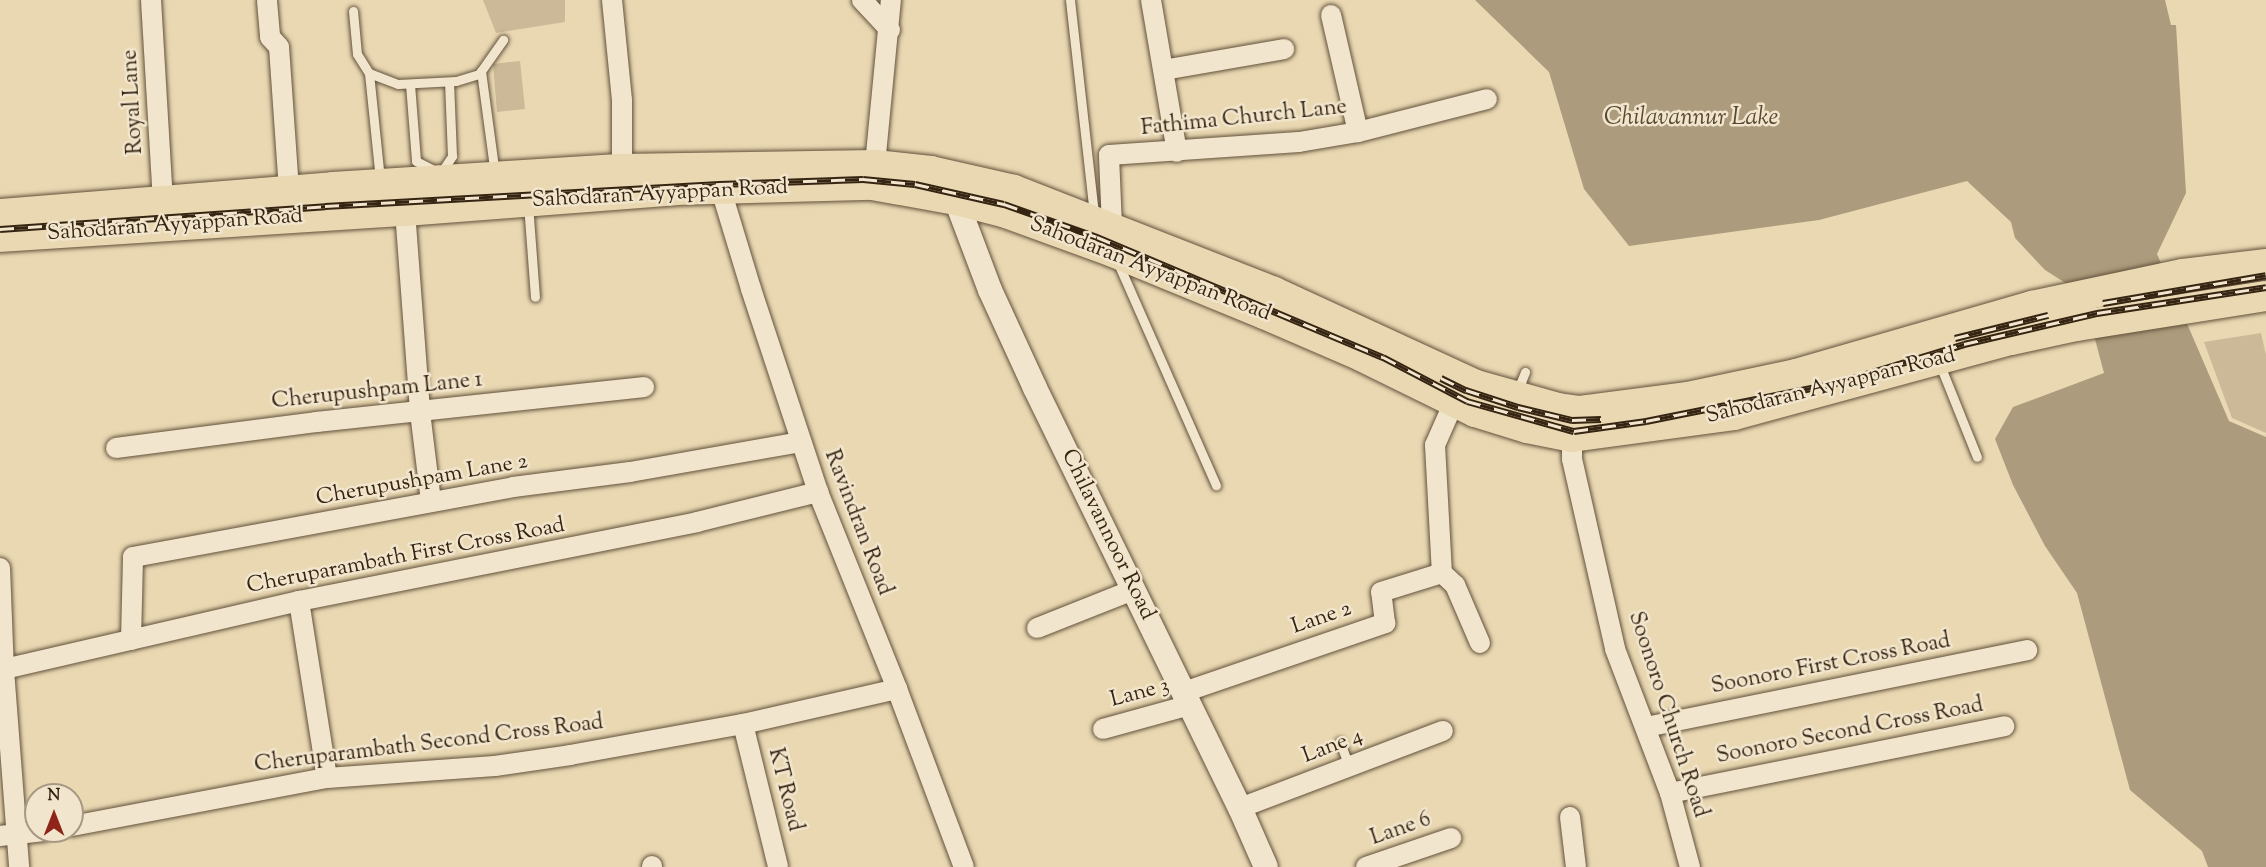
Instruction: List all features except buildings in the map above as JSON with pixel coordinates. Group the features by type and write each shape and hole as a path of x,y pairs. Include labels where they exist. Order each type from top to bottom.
{"main road":[{"name":"Sahodaran Ayyappan Road","path":"0,237 163,214 289,191 441,177 495,177 622,169 874,175 1006,213 1107,234 1274,291 1476,385 1524,385 1580,411 1688,397 1796,374 2032,306 2083,294 2183,274 2266,264"},
{"name":"Sahodaran Ayyappan Road","path":"0,214 405,211 675,190 721,190 931,171 1014,190 1475,412 1527,428 1572,437 1734,415 2076,326 2266,296"}],"street":[{"name":"Royal Lane","path":"151,0 163,214"},
{"path":"612,0 622,100 622,169"},
{"path":"862,0 890,30"},
{"path":"874,175 890,30 891,0"},
{"path":"1151,0 1177,152"},
{"path":"267,1 270,37 279,47 289,191"},
{"path":"1331,15 1358,132"},
{"path":"1164,70 1284,49"},
{"name":"Fathima Church Lane","path":"1107,234 1109,155 1299,142 1358,132 1487,99"},
{"name":"Ravindran Road","path":"721,190 818,492 897,689 964,867"},
{"name":"Chilavannoor Road","path":"956,200 990,290 1133,590 1240,807 1266,867"},
{"path":"405,211 420,412 431,501"},
{"name":"Cherupushpam Lane 1","path":"116,448 317,422 644,387"},
{"path":"1454,402 1435,445 1442,573 1455,585 1480,643"},
{"name":"Soonoro Church Road","path":"1572,437 1572,459 1615,648 1670,793 1690,867"},
{"name":"Cherupushpam Lane 2","path":"131,640 133,557 431,501 630,472 801,442"},
{"name":"Cheruparambath First Cross Road","path":"2,670 299,601 697,522 818,492"},
{"path":"0,568 8,836 18,867"},
{"name":"Lane 2","path":"1187,698 1385,623 1381,592 1442,573"},
{"path":"1037,628 1133,590"},
{"path":"299,601 327,778"},
{"name":"Soonoro First Cross Road","path":"1646,727 2026,650"},
{"name":"Cheruparambath Second Cross Road","path":"84,823 327,778 495,766 743,724 897,689"},
{"name":"Lane 3","path":"1103,729 1187,698"},
{"name":"KT Road","path":"743,724 778,867"},
{"name":"Soonoro Second Cross Road","path":"1670,793 2004,726"},
{"name":"Lane 4","path":"1240,807 1443,731"},
{"path":"1570,818 1576,867"},
{"path":"8,836 24,834"},
{"name":"Lane 6","path":"1366,867 1451,838"}],"lane":[{"path":"1070,0 1107,234 1216,485"},
{"path":"353,11 357,54 369,73 381,184"},
{"path":"369,73 398,84 449,82 479,74 503,40"},
{"path":"481,71 495,177"},
{"path":"410,84 416,161 441,177 452,156 449,82"},
{"path":"528,202 535,297"},
{"path":"1938,361 1977,457"},
{"path":"1340,742 1349,767"}],"shaded area":[{"path":"483,0 565,0 565,22 496,33"},
{"path":"520,61 525,109 497,112 493,64"},
{"path":"2261,333 2266,355 2266,433 2232,418 2204,342"}],"water":[{"name":"Chilavannur Lake","path":"1475,0 2165,0 2171,25 2176,25 2186,193 2157,254 2229,421 2266,437 2266,867 2208,867 2202,851 2130,790 2077,593 2045,546 2013,485 1995,439 2013,407 2104,373 2083,294 2045,270 2015,238 2011,222 1967,181 1819,220 1629,246 1584,189 1549,72"}],"railway":[{"path":"0,229 325,206 719,184 863,179 915,184 1004,204 1097,237 1383,357 1467,401 1574,431 1646,421 1836,383 1964,344 2097,313 2266,287"},
{"path":"2103,303 2266,275"},
{"path":"1955,338 2048,315"},
{"path":"1441,378 1466,390 1518,407 1572,420 1601,419"}]}
